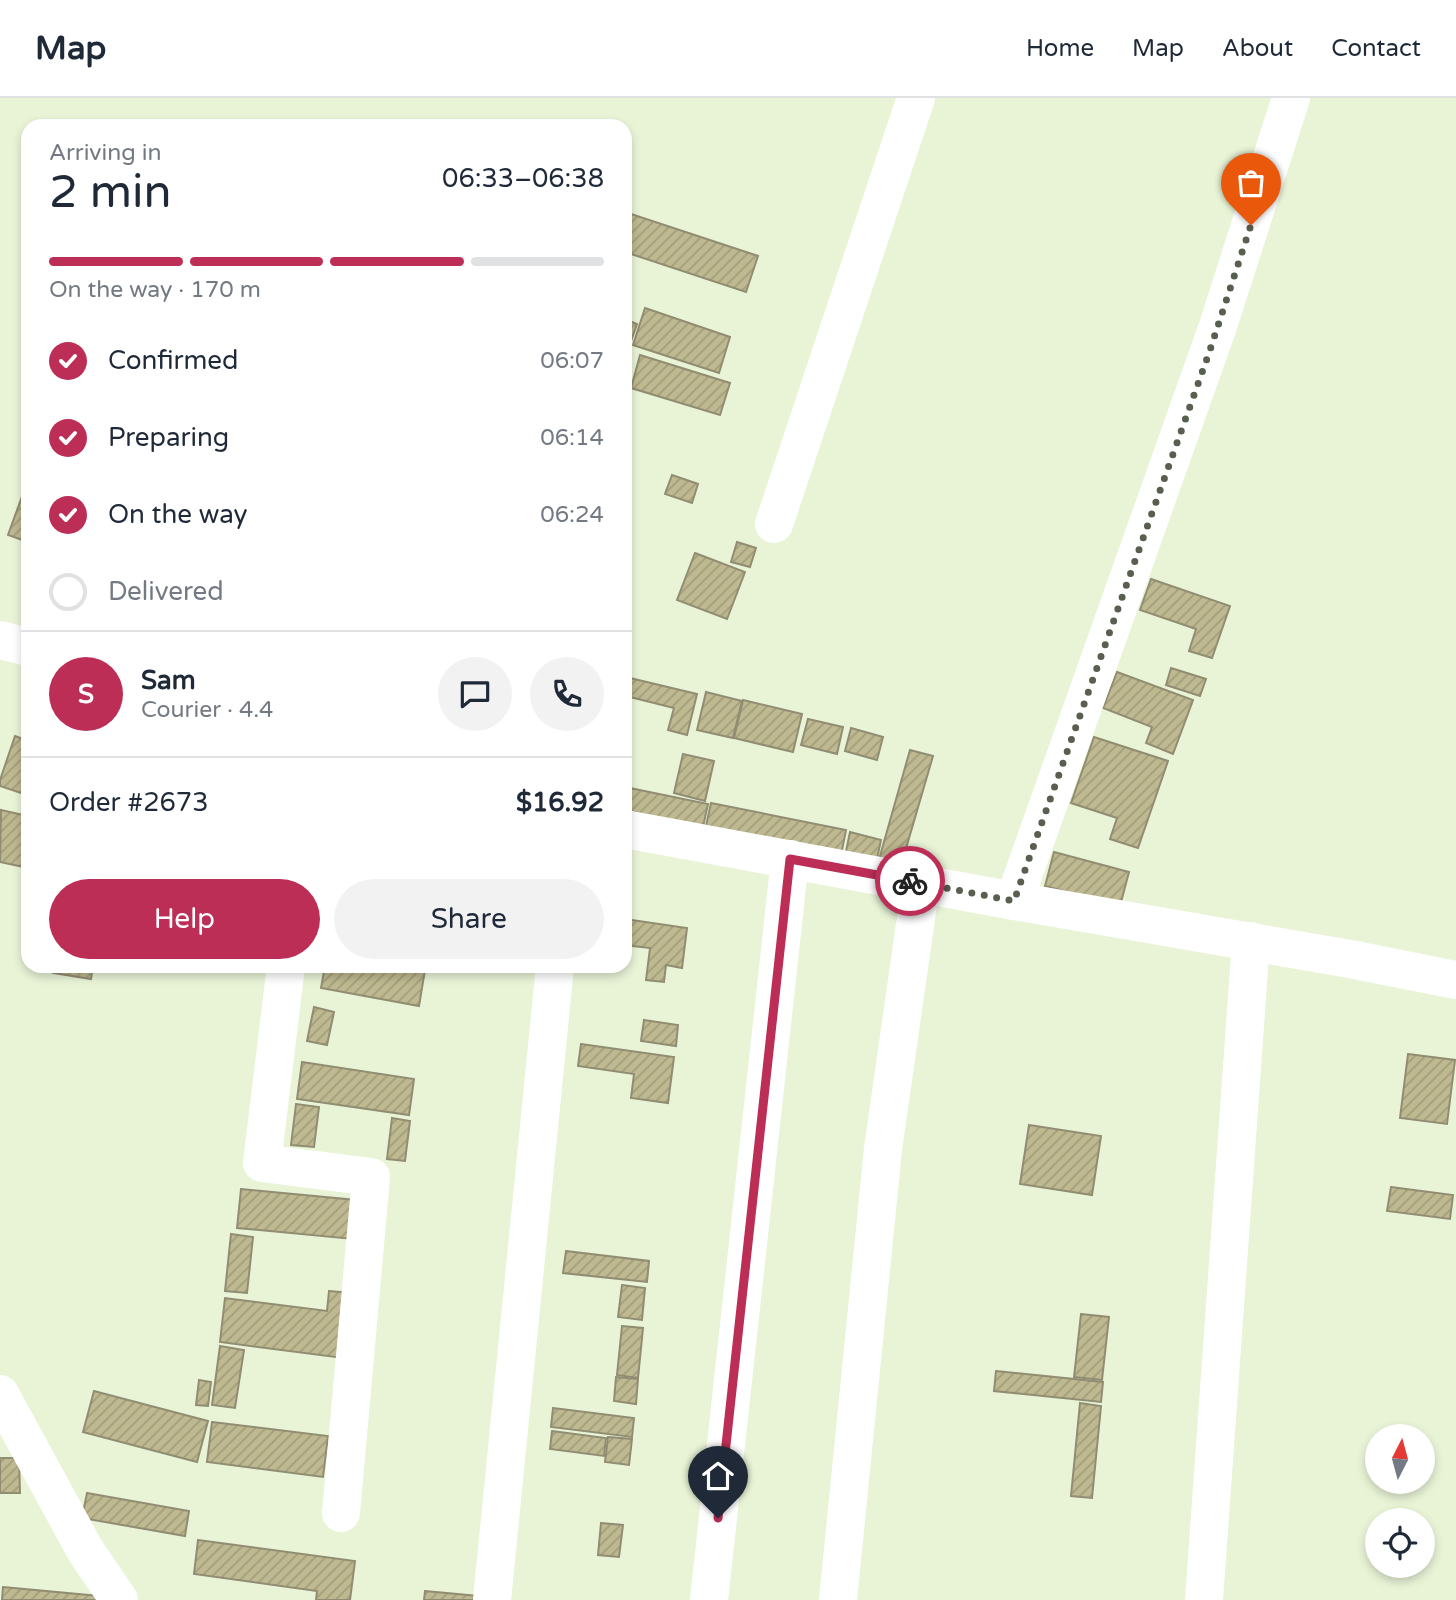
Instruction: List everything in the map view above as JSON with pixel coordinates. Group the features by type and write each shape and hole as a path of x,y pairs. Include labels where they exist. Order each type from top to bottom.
{"street":[{"path":"774,524 916,98"},
{"path":"1014,901 1218,327 1291,98"},
{"path":"0,640 21,645"},
{"path":"632,830 1456,980"},
{"path":"709,1600 790,859"},
{"path":"838,1600 883,1149 921,883"},
{"path":"1204,1600 1251,941"},
{"path":"285,973 262,1163 371,1177 341,1513"},
{"path":"492,1600 554,973"},
{"path":"0,1394 85,1550 119,1600"}],"building":[{"path":"632,214 758,256 746,292 632,254"},
{"path":"645,308 730,337 719,373 633,345"},
{"path":"632,322 637,324 632,338"},
{"path":"640,355 730,383 720,415 632,388"},
{"path":"672,475 698,484 692,503 665,494"},
{"path":"21,499 21,540 8,535"},
{"path":"737,542 756,548 750,567 731,562"},
{"path":"695,553 745,572 727,619 677,600"},
{"path":"1151,579 1230,606 1212,658 1189,651 1196,629 1140,610"},
{"path":"1171,668 1206,679 1200,696 1166,685"},
{"path":"1117,672 1193,700 1173,754 1146,743 1152,727 1103,708"},
{"path":"632,678 697,694 687,735 668,730 674,708 632,698"},
{"path":"706,692 742,701 733,738 697,730"},
{"path":"743,700 802,714 793,752 734,738"},
{"path":"808,719 843,727 837,754 801,745"},
{"path":"851,728 883,737 877,760 845,751"},
{"path":"15,736 21,738 21,793 0,786"},
{"path":"1094,737 1168,761 1138,848 1110,839 1117,818 1071,803"},
{"path":"910,750 933,756 900,869 878,863"},
{"path":"683,754 714,761 705,801 674,793"},
{"path":"632,788 708,804 703,827 632,812"},
{"path":"711,803 846,830 841,855 706,826"},
{"path":"1,810 21,814 21,866 0,862"},
{"path":"850,832 881,840 876,864 845,856"},
{"path":"1054,852 1129,872 1120,906 1045,886"},
{"path":"632,920 687,928 682,968 666,965 664,982 646,980 650,948 632,946"},
{"path":"53,973 92,973 91,979"},
{"path":"324,973 424,973 419,1006 321,988"},
{"path":"314,1007 334,1012 327,1045 307,1041"},
{"path":"644,1020 678,1025 676,1046 641,1041"},
{"path":"581,1044 674,1057 668,1103 631,1098 634,1074 578,1066"},
{"path":"1408,1054 1455,1060 1447,1124 1400,1118"},
{"path":"302,1062 414,1079 409,1115 297,1099"},
{"path":"296,1104 319,1107 314,1147 291,1145"},
{"path":"392,1118 410,1121 405,1161 387,1159"},
{"path":"1029,1125 1101,1136 1092,1195 1020,1184"},
{"path":"1391,1187 1453,1195 1450,1219 1387,1211"},
{"path":"241,1189 356,1200 353,1239 237,1228"},
{"path":"231,1234 253,1237 247,1293 225,1291"},
{"path":"566,1251 649,1261 647,1282 563,1273"},
{"path":"622,1285 645,1288 642,1320 618,1317"},
{"path":"329,1291 351,1293 343,1358 220,1342 225,1298 327,1311"},
{"path":"1081,1314 1109,1317 1102,1380 1074,1377"},
{"path":"622,1326 643,1328 638,1378 617,1375"},
{"path":"220,1346 244,1350 235,1408 212,1405"},
{"path":"996,1371 1103,1382 1101,1402 994,1391"},
{"path":"616,1377 638,1379 636,1404 614,1401"},
{"path":"199,1380 211,1382 208,1406 196,1405"},
{"path":"94,1391 208,1421 197,1462 83,1432"},
{"path":"1080,1403 1101,1406 1092,1498 1071,1496"},
{"path":"553,1408 634,1418 632,1437 551,1427"},
{"path":"212,1422 328,1436 323,1477 207,1462"},
{"path":"552,1431 606,1438 604,1456 550,1449"},
{"path":"608,1437 632,1439 629,1465 605,1462"},
{"path":"0,1458 19,1458 20,1493 0,1493"},
{"path":"87,1493 189,1511 185,1536 82,1518"},
{"path":"601,1523 623,1525 619,1557 598,1555"},
{"path":"198,1540 355,1561 350,1600 316,1600 317,1591 194,1574"},
{"path":"3,1587 99,1596 99,1600 2,1600"},
{"path":"425,1591 478,1596 478,1600 424,1600"}],"way so far":[{"path":"910,881 1014,901 1209,353 1251,225"}],"route":[{"path":"718,1518 790,859 910,881"}]}
